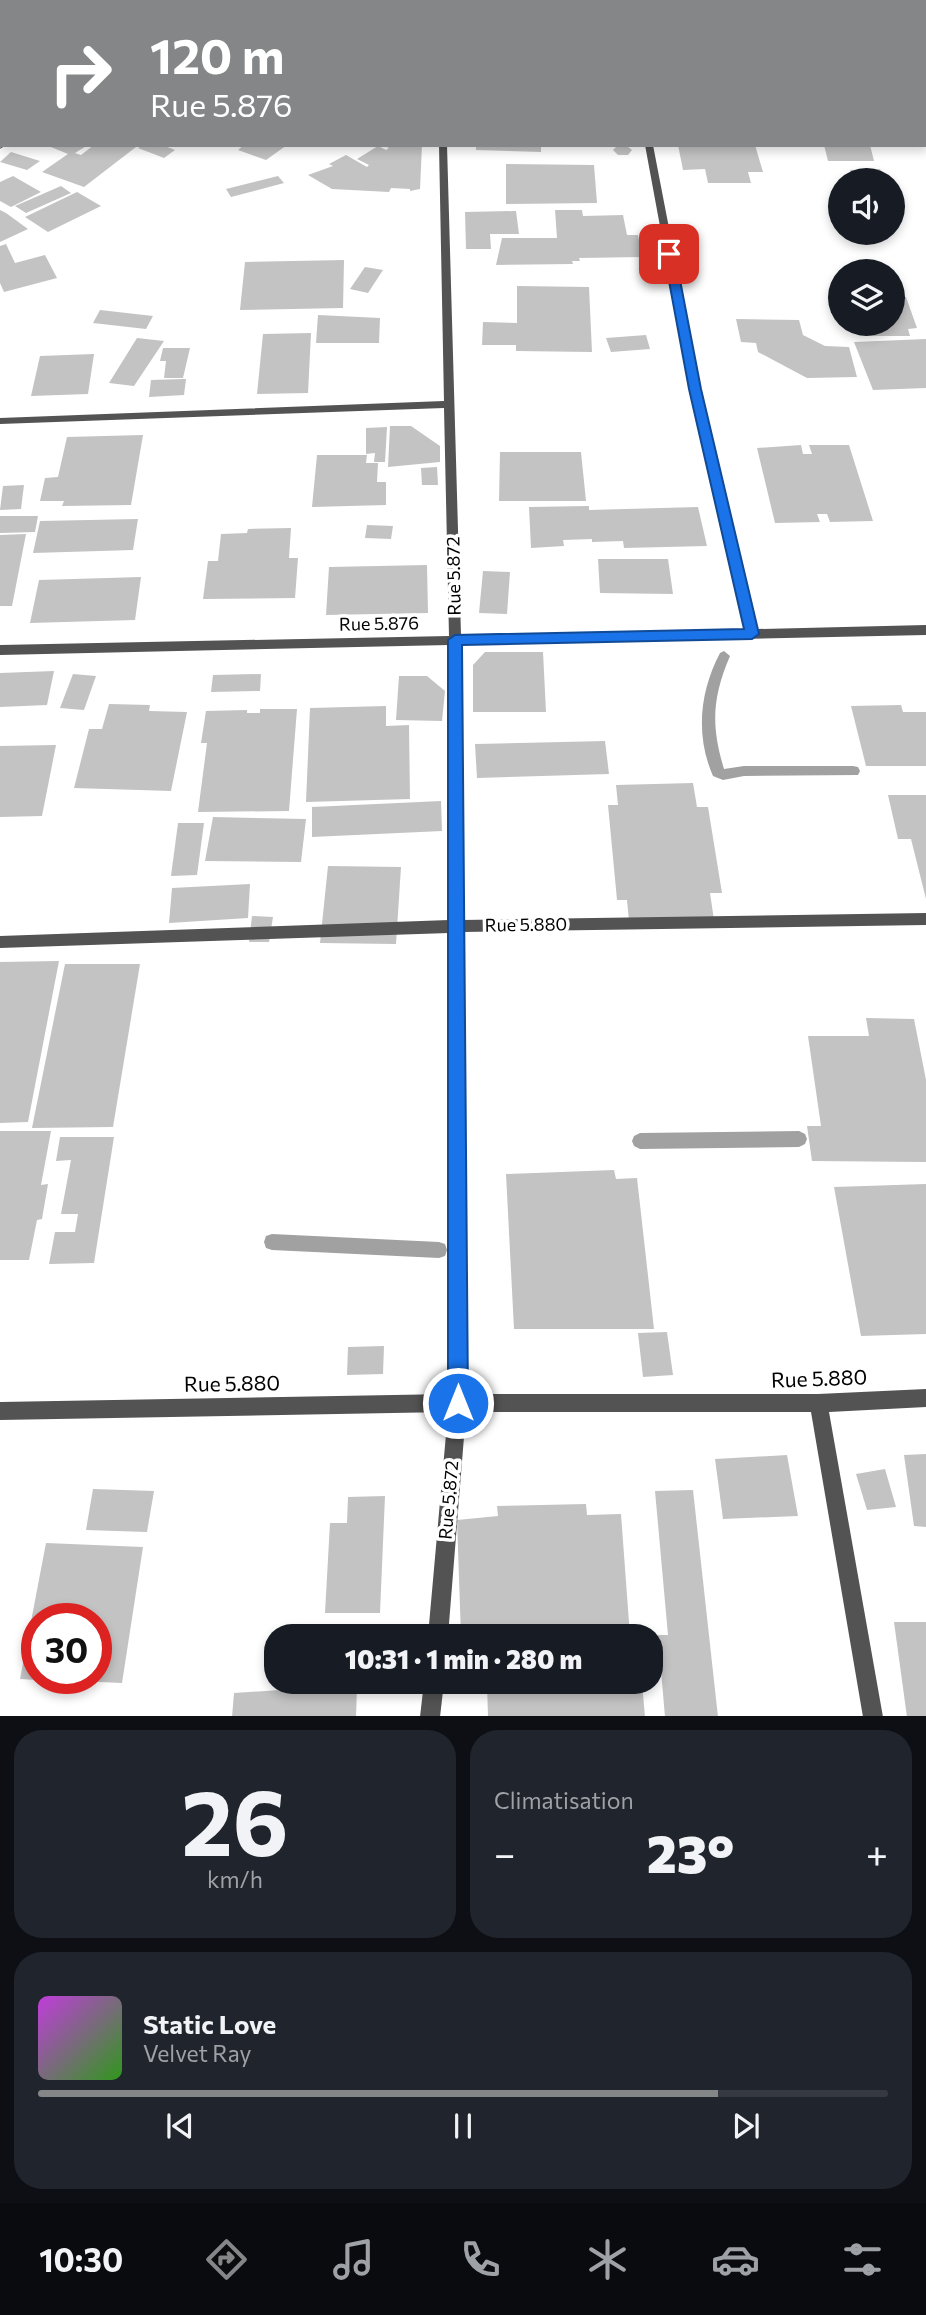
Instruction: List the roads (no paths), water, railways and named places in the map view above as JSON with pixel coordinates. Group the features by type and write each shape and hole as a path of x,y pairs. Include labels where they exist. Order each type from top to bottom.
{"street":[{"name":"Rue 5.872","path":"439,1624 458,1403 455,640 443,147"},
{"path":"649,147 695,389 752,634"},
{"path":"0,421 450,404"},
{"name":"Rue 5.876","path":"0,650 926,630"},
{"name":"Rue 5.880","path":"0,942 456,926 926,919"},
{"name":"Rue 5.880","path":"0,1411 458,1403 818,1403 926,1398"},
{"path":"818,1403 873,1716"},
{"path":"430,1716 432,1694"}],"waterway":[{"path":"718,772 710,741 708,713 712,686 724,656"},
{"path":"723,775 744,771 853,771"},
{"path":"640,1141 799,1139"},
{"path":"272,1242 439,1250"}]}
